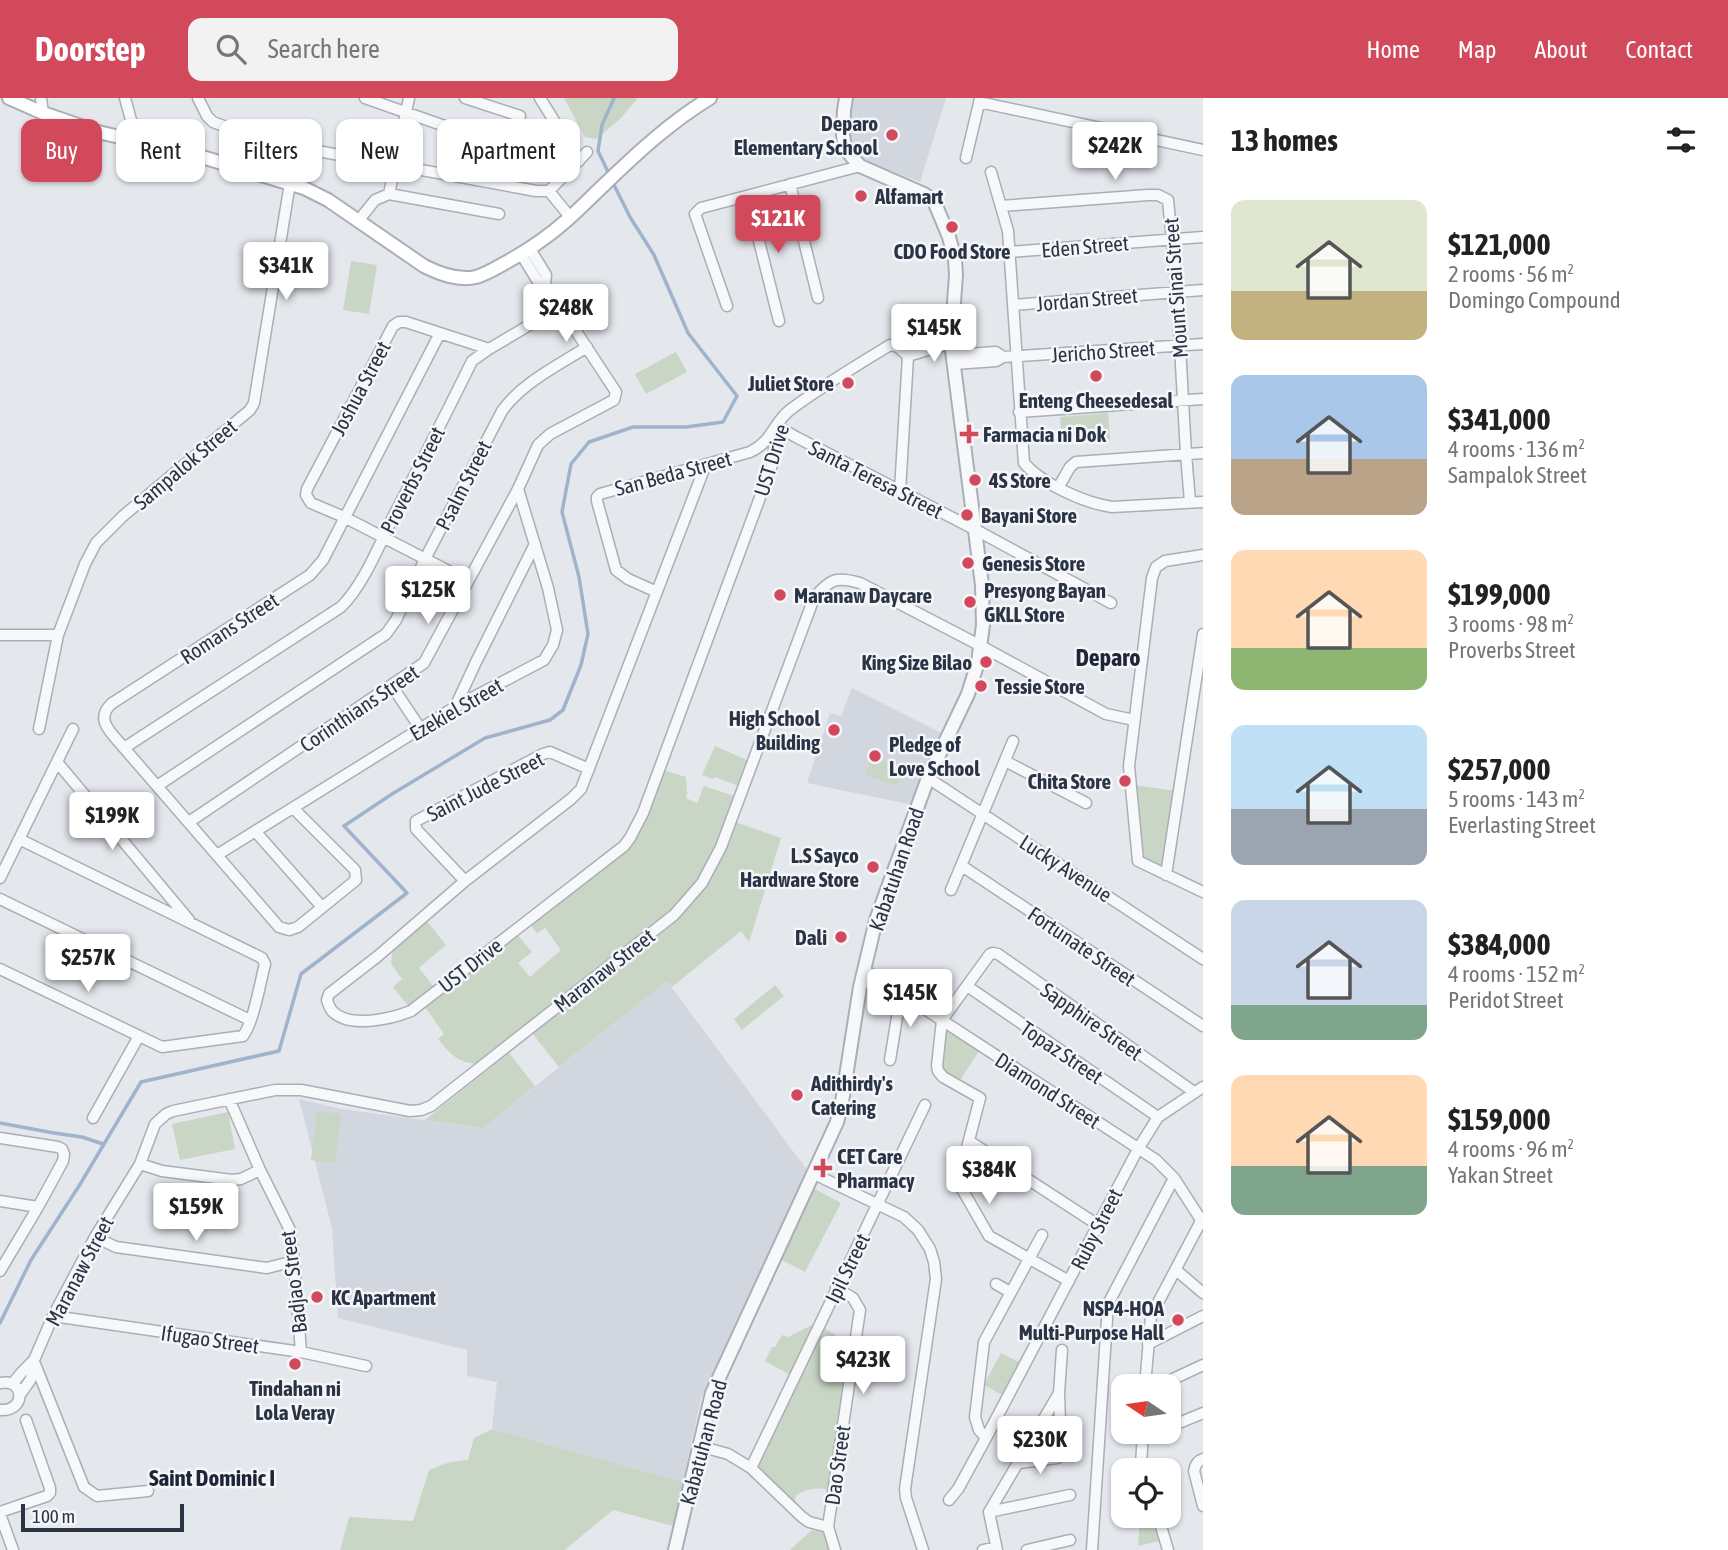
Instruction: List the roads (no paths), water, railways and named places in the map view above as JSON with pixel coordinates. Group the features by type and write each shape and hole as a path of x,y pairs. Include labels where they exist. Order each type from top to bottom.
{"main road":[{"path":"9,98 43,113 116,137"},
{"path":"286,182 328,200 435,271 457,278 475,277 525,251 570,217 681,117 710,98"}],"street":[{"path":"41,98 43,113"},
{"path":"125,98 131,119"},
{"path":"198,98 207,116 219,125"},
{"path":"365,98 437,123"},
{"path":"406,119 409,98"},
{"path":"465,98 520,116"},
{"path":"540,98 553,119"},
{"path":"727,306 695,214 701,208 860,166 845,148 843,125 846,98"},
{"path":"966,158 979,100 1203,150"},
{"path":"580,160 587,152"},
{"name":"Kabatuhan Road","path":"675,1550 708,1409 718,1379 831,1136 842,1101 862,976 882,901 928,778 968,694 981,646 983,606 976,530 953,354 955,260 934,201 860,166"},
{"path":"423,170 517,188 549,191 570,217"},
{"path":"991,172 1008,231 1024,463 1030,471 1058,488 1098,505 1112,507 1203,502"},
{"path":"389,194 392,182"},
{"path":"549,191 558,182"},
{"name":"Sampalok Street","path":"39,729 58,635 85,564 96,543 123,516 250,410 254,403 290,183"},
{"path":"790,184 818,298"},
{"path":"359,220 375,200 389,194 499,214"},
{"name":"Mount Sinai Street","path":"1001,206 1158,195 1168,200 1177,292 1190,502"},
{"path":"748,197 779,321"},
{"name":"Eden Street","path":"1009,252 1203,237"},
{"path":"525,251 546,275 545,284 587,347"},
{"name":"Jordan Street","path":"1013,305 1203,290"},
{"name":"Proverbs Street","path":"124,748 341,607 355,591 472,361 560,307"},
{"name":"Joshua Street","path":"344,517 311,503 306,495 307,489 393,326 406,322 489,349"},
{"name":"Romans Street","path":"124,748 103,718 104,711 111,704 310,575 323,560 440,333"},
{"name":"Jericho Street","path":"953,354 996,352 1003,357 1203,344"},
{"name":"UST Drive","path":"706,464 581,789 465,881 330,994 327,1000 332,1010 345,1019 359,1021 396,1017 411,1011 624,846 643,813 772,465 777,426 787,412 890,345 898,347 908,356 953,354"},
{"name":"Corinthians Street","path":"189,822 424,663 518,489 538,445 550,433 614,400 616,392 587,347"},
{"name":"Psalm Street","path":"157,786 386,634 396,620 425,559 511,398 587,347"},
{"path":"900,491 908,356"},
{"path":"1019,412 1203,398"},
{"name":"Santa Teresa Street","path":"777,426 1111,603"},
{"name":"San Beda Street","path":"657,592 628,579 616,570 597,497 605,492 750,452 763,445 777,426"},
{"path":"1058,488 1076,462 1203,453"},
{"name":"Ezekiel Street","path":"217,855 455,707 544,660 557,630 548,588 518,489"},
{"path":"344,517 468,582"},
{"path":"455,707 535,544"},
{"path":"1203,555 1165,561 1156,567 1152,578 1129,766 1138,861 1203,892"},
{"name":"Maranaw Street","path":"0,1410 9,1410 17,1405 19,1396 31,1379 34,1360 53,1316 95,1237 140,1164 159,1119 173,1111 289,1089 410,1111 421,1110 430,1106 674,915 702,883 712,866 730,826 814,598 834,579 860,583 1107,714 1134,720"},
{"path":"1166,875 1203,634"},
{"path":"0,635 58,635"},
{"path":"392,686 421,728"},
{"path":"0,878 73,729"},
{"path":"951,890 1013,741"},
{"path":"124,748 284,930 298,927 356,880 355,870 293,808"},
{"name":"Saint Jude Street","path":"465,881 416,829 416,821 543,754 550,752 589,769"},
{"path":"1005,761 1086,803"},
{"path":"57,762 191,922"},
{"name":"Lucky Avenue","path":"928,778 1203,959"},
{"path":"255,831 322,907"},
{"path":"0,969 162,1047 243,1036 265,964 264,961 191,922 19,839"},
{"name":"Fortunate Street","path":"962,866 1203,1026"},
{"path":"0,899 250,1020"},
{"name":"Sapphire Street","path":"967,986 990,954 998,954 1198,1090"},
{"name":"Diamond Street","path":"862,976 881,978 1156,1160 1174,1178 1202,1222"},
{"path":"890,1060 903,995 918,981"},
{"path":"967,986 942,1020 938,1047 938,1071 943,1077 980,1098 958,1182 989,1236 1069,1282"},
{"name":"Topaz Street","path":"967,986 1158,1117"},
{"path":"93,1118 139,1036"},
{"name":"Ruby Street","path":"949,1500 986,1438 1138,1149 1158,1117 1198,1090"},
{"name":"Badjao Street","path":"229,1099 290,1230 295,1261 301,1352"},
{"name":"Ipil Street","path":"751,1468 925,1105"},
{"path":"0,1138 58,1147 64,1154 63,1161 38,1207 1,1269"},
{"path":"968,1141 1098,1225"},
{"path":"140,1164 162,1171 232,1180 260,1170"},
{"path":"814,1174 904,1217 918,1230 934,1262 936,1279 905,1489 923,1550"},
{"path":"1092,1550 1108,1304 1174,1178"},
{"path":"0,1201 38,1207"},
{"path":"1146,1374 1153,1311 1202,1222"},
{"path":"986,1438 979,1430 975,1416 984,1345 1042,1235"},
{"path":"95,1237 116,1247 267,1268 295,1261"},
{"path":"1176,1270 1203,1293"},
{"path":"996,1284 1010,1293"},
{"name":"Dao Street","path":"828,1527 860,1310 853,1298 836,1288"},
{"name":"Ifugao Street","path":"53,1316 301,1352 366,1366"},
{"path":"1147,1344 1203,1316"},
{"path":"1019,1463 1060,1456 1059,1393 1062,1350"},
{"path":"34,1360 84,1487 93,1494 102,1496 148,1491"},
{"name":"Maranaw Street","path":"13,1383 34,1360"},
{"path":"1181,1375 1203,1365"},
{"path":"0,1383 13,1383 19,1396"},
{"path":"983,1550 997,1548 989,1512 1059,1393"},
{"path":"1181,1422 1203,1413"},
{"path":"13,1550 0,1513 50,1493 26,1420"},
{"path":"699,1446 728,1454 751,1468 808,1522 828,1527 835,1550"},
{"path":"1203,1460 1199,1461 1194,1471 1203,1506"},
{"path":"989,1512 1070,1495"},
{"path":"1162,1528 1168,1550"},
{"path":"1027,1550 1070,1540"}],"waterway":[{"path":"609,174 598,151 602,125 614,98"},
{"path":"0,1323 31,1260 141,1082 279,1051 301,974 407,893 344,826 485,738 550,720 563,710 581,665 588,634 579,577 562,512 571,464 589,442 633,427 686,427 723,422 737,396 688,333 654,255 630,217 612,181"},
{"path":"0,1123 82,1137 103,1144"}],"place":[{"name":"Deparo Elementary School","path":"892,135"},
{"name":"Alfamart","path":"861,196"},
{"name":"CDO Food Store","path":"952,227"},
{"name":"Enteng Cheesedesal","path":"1096,376"},
{"name":"Juliet Store","path":"848,383"},
{"name":"Farmacia ni Dok","path":"969,434"},
{"name":"4S Store","path":"975,480"},
{"name":"Bayani Store","path":"967,515"},
{"name":"Genesis Store","path":"968,563"},
{"name":"Maranaw Daycare","path":"780,595"},
{"name":"Presyong Bayan GKLL Store","path":"970,602"},
{"name":"King Size Bilao","path":"986,662"},
{"name":"Tessie Store","path":"981,686"},
{"name":"High School Building","path":"834,730"},
{"name":"Pledge of Love School","path":"875,756"},
{"name":"Chita Store","path":"1125,781"},
{"name":"L.S Sayco Hardware Store","path":"873,867"},
{"name":"Dali","path":"841,937"},
{"name":"Adithirdy's Catering","path":"797,1095"},
{"name":"CET Care Pharmacy","path":"823,1168"},
{"name":"KC Apartment","path":"317,1297"},
{"name":"NSP4-HOA Multi-Purpose Hall","path":"1178,1320"},
{"name":"Tindahan ni Lola Veray","path":"295,1364"}],"district":[{"name":"Deparo","path":"1108,657"},
{"name":"Saint Dominic I","path":"212,1478"}]}
